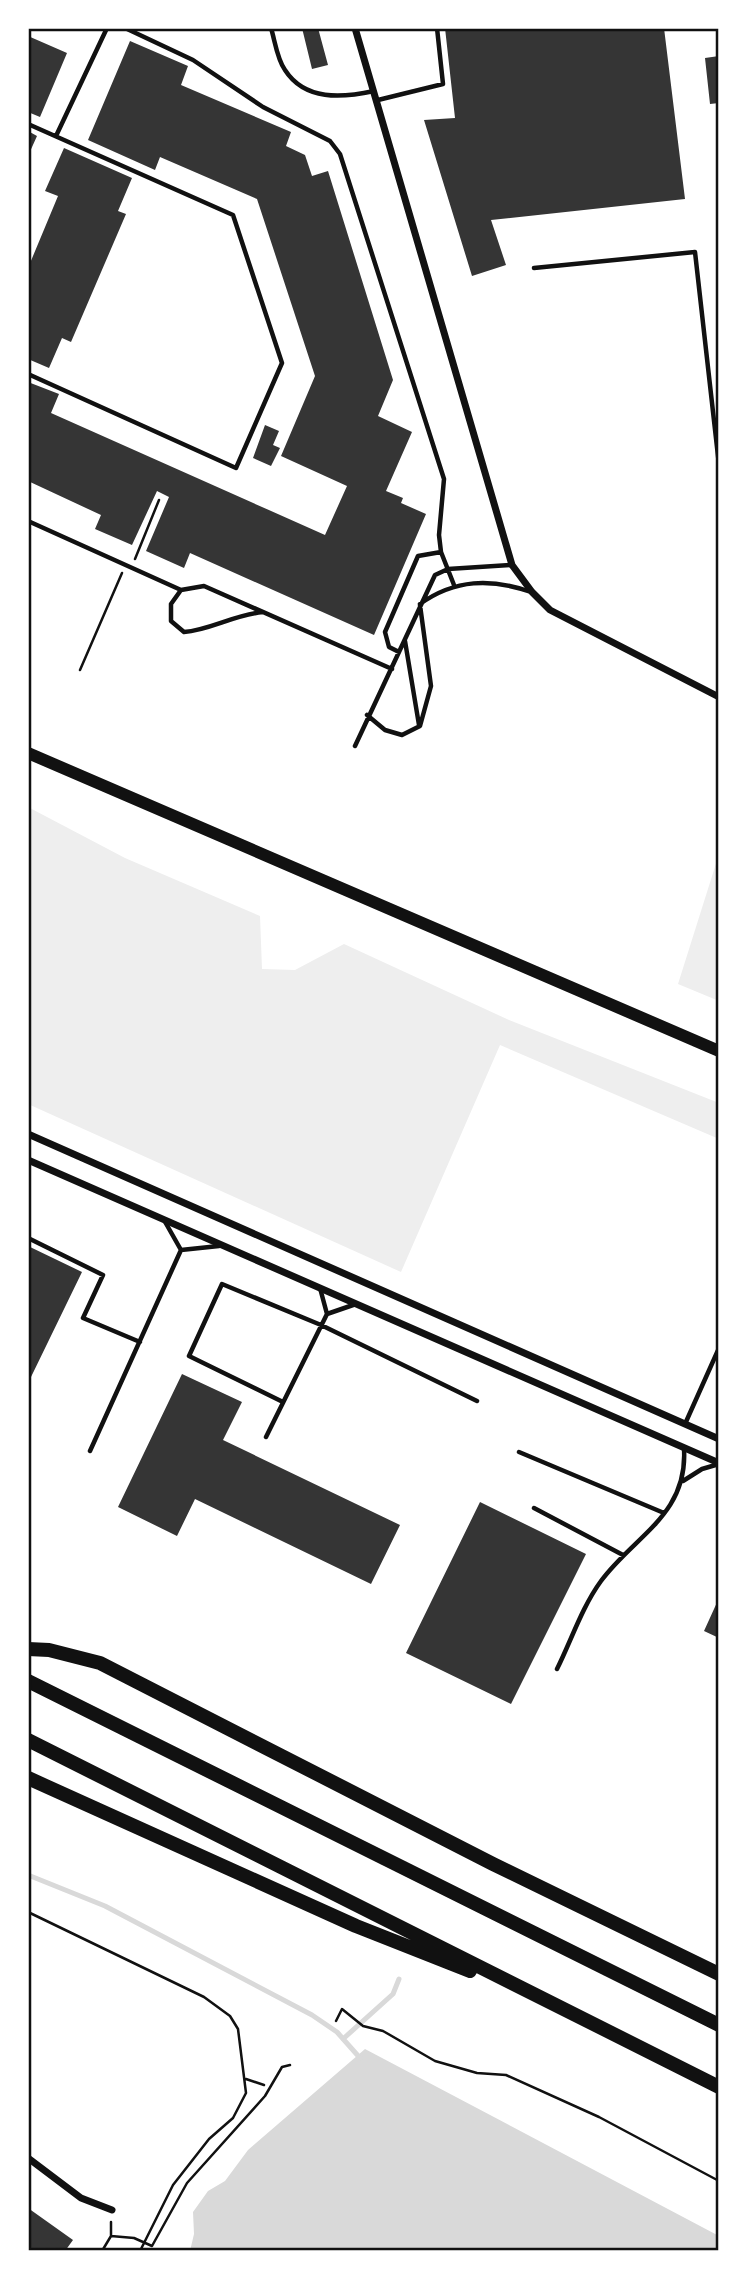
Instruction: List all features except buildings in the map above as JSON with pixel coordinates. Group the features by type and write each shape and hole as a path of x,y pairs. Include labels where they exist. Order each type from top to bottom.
{"highway":[{"path":"28,1648 49,1650 100,1663 493,1864 719,1975"},
{"path":"28,1672 73,1703"},
{"path":"28,1681 719,2025"},
{"path":"28,1740 719,2087"},
{"path":"28,1778 356,1926 556,2005"},
{"path":"28,1787 85,1804"}],"main road":[{"path":"28,752 719,1051"}],"street":[{"path":"355,28 512,565 531,592 550,610 588,633 719,697"},
{"path":"28,1134 719,1439"},
{"path":"28,1160 719,1464"},
{"path":"28,2158 81,2198 112,2210"}],"lane":[{"path":"56,136 107,28"},
{"path":"125,28 193,60 263,107 330,141 340,154 444,479 445,501 440,518 441,552 454,585"},
{"path":"271,28 284,69 299,86 316,94 334,97 375,90"},
{"path":"378,100 443,85 437,28"},
{"path":"28,124 233,215 282,363 236,468 28,374"},
{"path":"534,268 695,252 719,465"},
{"path":"28,521 181,590 204,586 392,669"},
{"path":"400,652 388,647 385,632 418,556 441,552"},
{"path":"355,746 367,715 392,669 419,604 435,575 447,569 512,565"},
{"path":"419,604 454,585 483,582 511,585 531,592"},
{"path":"181,590 171,604 171,621 184,632 199,631 240,614 263,612"},
{"path":"367,715 385,730 402,735 420,726 431,686 419,604"},
{"path":"405,640 420,726"},
{"path":"164,1220 181,1251"},
{"path":"28,1238 103,1276 83,1318 140,1342"},
{"path":"181,1251 222,1245"},
{"path":"90,1451 181,1251"},
{"path":"284,1402 189,1356 222,1284 321,1325 477,1401"},
{"path":"320,1287 327,1314"},
{"path":"266,1437 327,1314 357,1304"},
{"path":"685,1424 719,1348"},
{"path":"683,1481 684,1449"},
{"path":"519,1452 664,1513"},
{"path":"557,1669 600,1583 624,1555 652,1531 683,1481 702,1469 719,1464"},
{"path":"534,1508 624,1555"}],"path":[{"path":"80,670 122,572 132,567 159,500"},
{"path":"28,1912 216,2004 230,2016 238,2029 246,2079 243,2105 182,2171 140,2251"},
{"path":"336,2021 342,2009 363,2026 383,2031 435,2061 477,2073 506,2075 518,2080 599,2117 719,2181"},
{"path":"111,2236 144,2241 152,2246 187,2183 265,2096 282,2067 290,2064"},
{"path":"246,2079 264,2085"},
{"path":"102,2251 111,2236 112,2210"}],"shaded area":[{"path":"28,807 125,858 260,916 262,969 295,970 344,944 509,1020 719,1103 719,1139 500,1045 401,1272 28,1104"},
{"path":"719,854 719,1001 678,984"},
{"path":"365,2049 719,2236 719,2251 190,2251 194,2234 193,2212 208,2191 225,2181 248,2150"}],"waterway":[{"path":"28,1875 105,1906 312,2015 337,2032 360,2058"},
{"path":"343,2039 393,1994 399,1979"}]}
